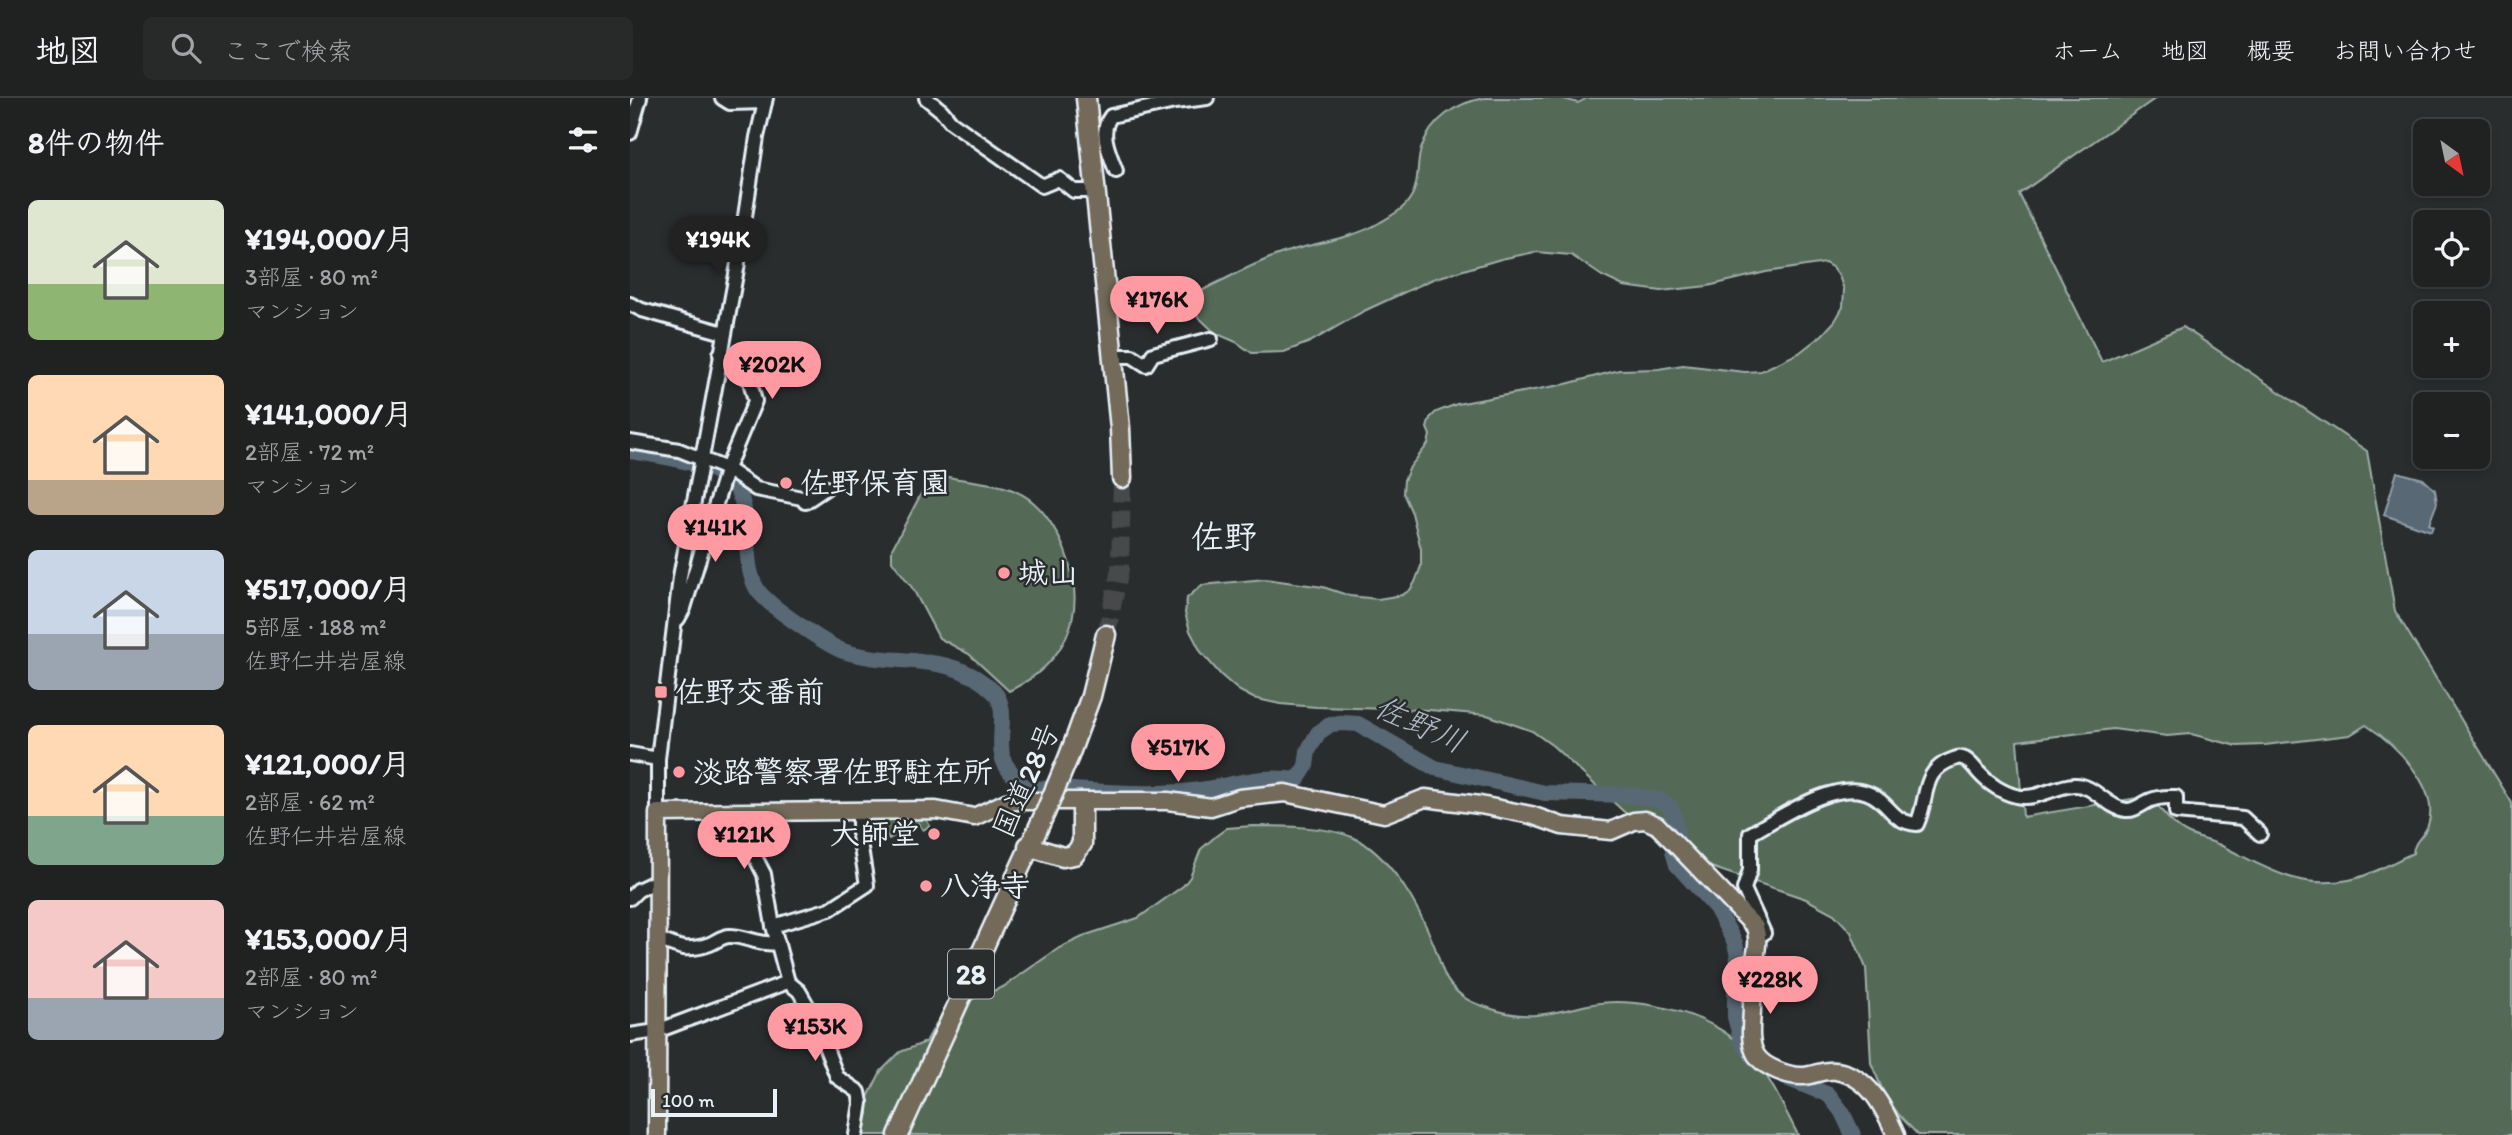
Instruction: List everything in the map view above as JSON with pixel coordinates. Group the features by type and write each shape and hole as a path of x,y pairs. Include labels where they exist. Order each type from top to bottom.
{"highway":[{"path":"1086,98 1122,478"},
{"name":"国道28号","path":"898,1135 1069,756 1091,696 1106,635"},
{"path":"1028,846 1063,857 1074,855 1082,844 1082,802"}],"main road":[{"path":"657,1135 658,813 936,810 974,817 1006,802 1168,801 1211,807 1239,799 1295,794 1384,814 1425,798 1531,815 1562,826 1611,831 1632,821 1645,820 1657,825 1750,919 1758,936 1751,979 1753,1003 1750,1030 1755,1054 1772,1067 1798,1076 1835,1070 1854,1077 1864,1083 1882,1104 1896,1135"}],"street":[{"path":"630,132 640,98"},
{"path":"658,813 658,759 673,628 766,100 730,103 722,98"},
{"path":"926,98 951,122 1042,186 1059,179 1074,191 1096,191"},
{"path":"1116,171 1104,133 1106,122 1111,116 1208,98"},
{"path":"630,304 642,310 724,332"},
{"path":"1112,356 1132,356 1146,365 1153,354 1211,339"},
{"path":"673,628 684,608 727,470 755,401 750,382 731,359 720,354"},
{"path":"630,442 672,448 727,470 756,489 802,498 805,502 826,488"},
{"path":"630,754 658,759"},
{"path":"1758,936 1764,933 1744,889 1750,870 1750,834 1821,796 1840,791 1870,793 1904,823 1917,824 1922,813 1927,784 1933,772 1960,757 1968,760 1992,785 2018,797 2075,785 2086,788 2125,811 2133,810 2151,800 2166,796 2176,797 2176,812 2243,818 2260,834"},
{"path":"774,926 831,909 867,885 859,836 859,811"},
{"path":"751,813 752,851 764,874 788,982 799,991 814,1017 836,1077 859,1092 861,1103 856,1135"},
{"path":"630,898 638,890 657,881"},
{"path":"658,939 687,950 713,943 724,936 743,936 768,944 778,943"},
{"path":"630,1035 657,1031 788,982"}],"green space":[{"path":"1561,98 1578,103 1587,98 2156,98 2019,194 2102,362 2183,327 2367,451 2395,611 2512,803 2512,1135 1918,1135 1899,1115 1883,1091 1871,1063 1866,968 1851,932 1834,914 1806,899 1696,862 1659,840 1623,811 1553,746 1532,731 1487,715 1280,704 1253,698 1238,690 1221,675 1201,652 1190,631 1185,613 1187,598 1202,585 1265,579 1323,587 1350,596 1378,599 1402,595 1410,590 1421,566 1421,549 1412,513 1403,493 1404,480 1410,467 1428,444 1430,435 1427,428 1430,418 1436,412 1457,404 1566,384 1619,370 1683,365 1745,372 1761,371 1799,353 1822,335 1843,307 1844,290 1839,276 1825,263 1766,272 1708,286 1661,291 1623,286 1602,276 1571,255 1535,252 1433,279 1364,311 1310,342 1284,352 1252,353 1215,333 1188,307 1204,290 1254,265 1295,249 1368,229 1396,213 1412,194 1421,149 1431,130 1445,114 1474,100","holes":["2366,725 2401,755 2421,782 2428,796 2428,825 2413,853 2349,880 2314,882 2282,875 2182,830 2149,796 2023,817 2017,741 2113,729 2167,736 2191,734 2237,746 2350,735"]},
{"path":"948,477 1004,487 1025,496 1044,513 1055,530 1071,571 1073,613 1068,632 1046,665 1030,679 1009,691 969,654 939,638 913,589 892,561 892,549 923,490 935,480"},
{"path":"865,816 925,817 930,826 923,830 918,823 889,839 884,830 871,836 864,823"},
{"path":"1303,827 1341,833 1366,845 1391,869 1412,899 1447,980 1457,992 1474,1003 1515,1015 1527,1015 1609,1002 1632,1003 1680,1012 1723,1031 1741,1045 1762,1069 1798,1135 861,1135 868,1114 868,1097 881,1071 900,1052 926,1042 937,1022 975,998 1003,987 1059,948 1089,934 1138,918 1183,886 1190,877 1201,849 1216,836 1227,828"}],"water":[{"path":"2397,472 2423,479 2435,490 2437,503 2429,524 2433,526 2431,531 2384,515"}],"waterway":[{"name":"佐野川","path":"630,451 698,465 731,481 739,492 743,505 749,564 757,589 776,608 809,631 843,651 960,670 994,692 1001,707 1003,759 1026,788 1171,793 1255,780 1297,780 1306,766 1308,751 1318,733 1331,724 1343,723 1358,724 1435,768 1545,793 1629,795 1660,800 1669,806 1674,814 1677,835 1673,851 1677,865 1716,908 1735,943 1738,957 1735,1017 1742,1042 1756,1061"},
{"name":"佐野川","path":"1784,1077 1829,1095 1842,1112 1853,1135"}],"tunnel":[{"path":"1106,635 1120,569 1122,478"}],"place":[{"name":"佐野保育園","path":"786,483"},
{"name":"城山","path":"1004,573"},
{"name":"佐野交番前","path":"661,692"},
{"name":"淡路警察署佐野駐在所","path":"679,772"},
{"name":"大師堂","path":"934,834"},
{"name":"八浄寺","path":"926,886"}],"district":[{"name":"佐野","path":"1224,536"}]}
